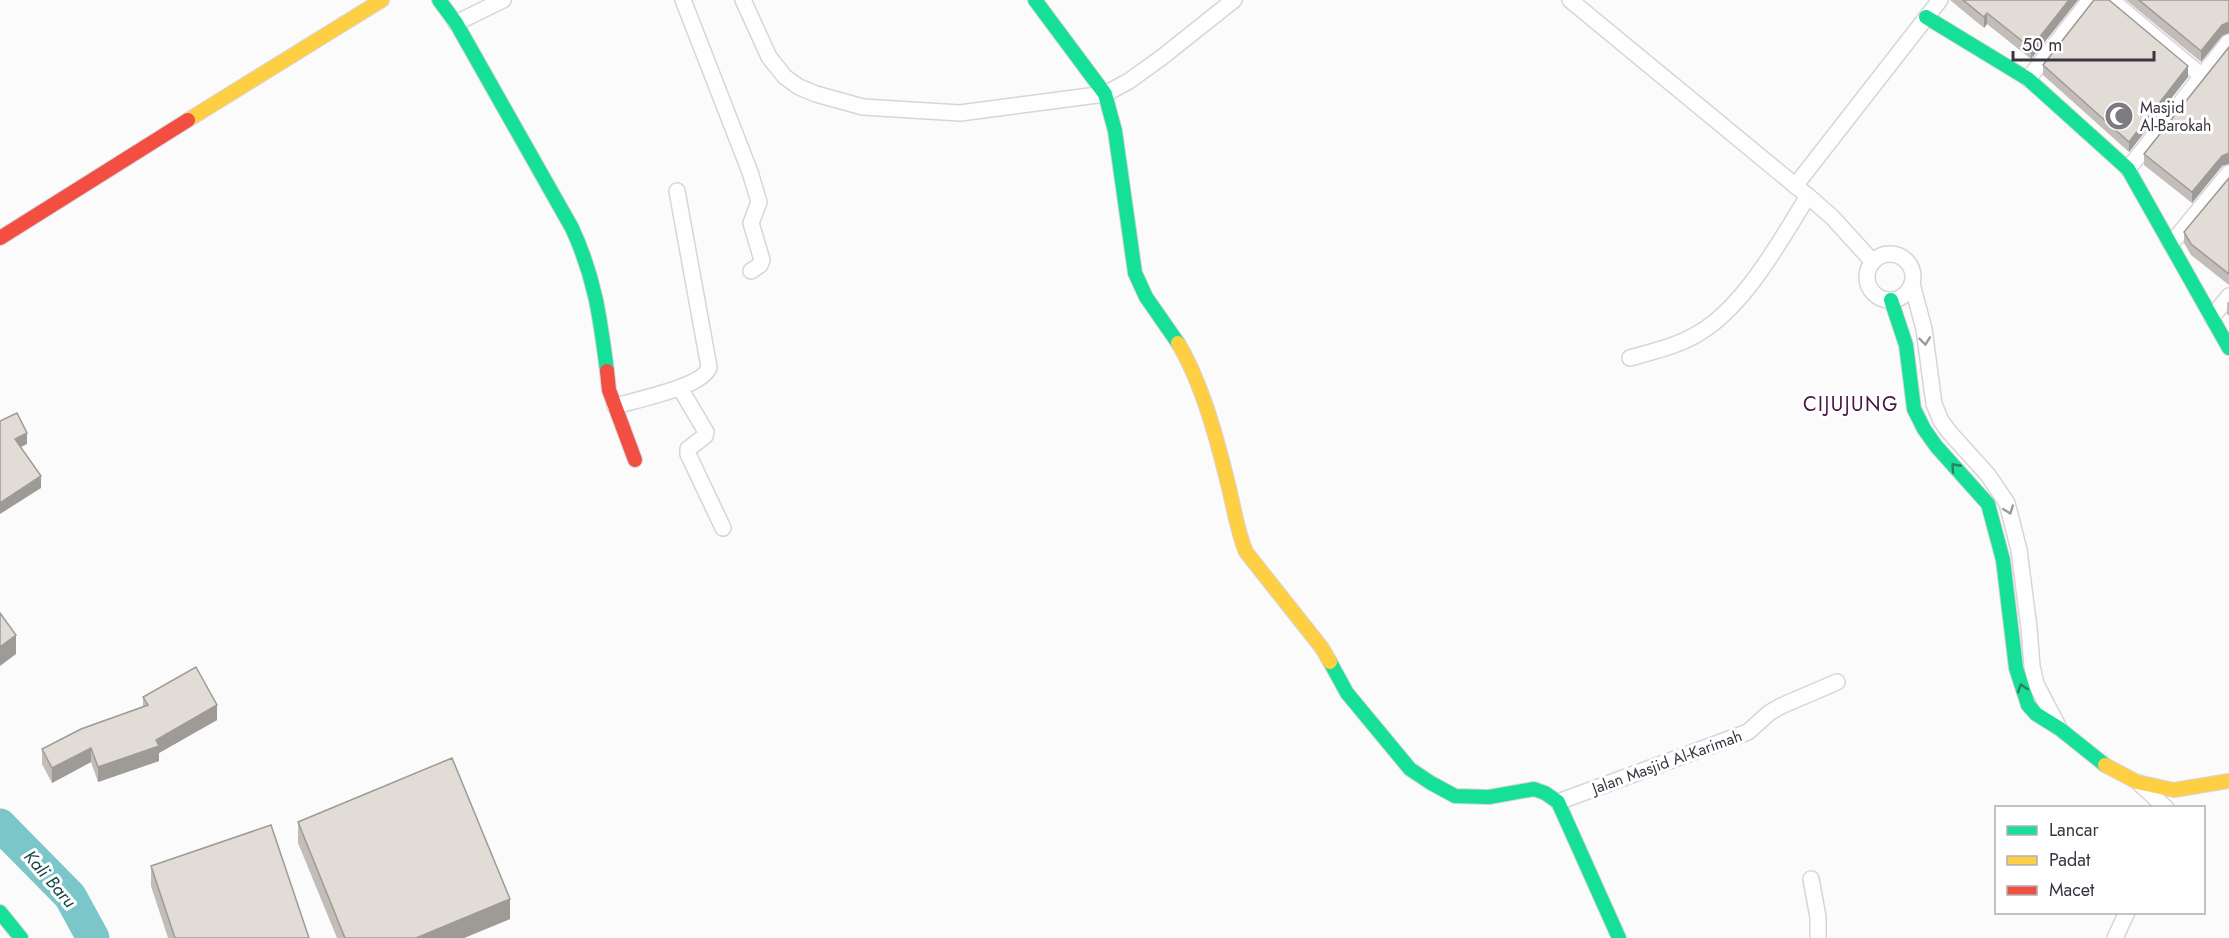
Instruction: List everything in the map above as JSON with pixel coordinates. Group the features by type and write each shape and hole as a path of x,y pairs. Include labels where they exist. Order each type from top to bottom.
{"main road":[{"path":"0,238 382,0"},
{"path":"439,0 456,23 572,228 585,258 599,307 607,380 635,460"},
{"path":"1035,0 1105,94 1115,131 1135,273 1140,289 1178,340 1187,360 1200,393 1231,494 1239,538 1246,552 1322,648 1347,693 1410,769 1455,796 1489,797 1534,789 1545,792 1558,802 1619,938"},
{"path":"1926,17 2028,79 2128,169 2229,348"},
{"path":"1891,300 1906,345 1914,409 1936,446 1988,504 2002,560 2016,668 2028,705 2036,714 2060,729 2106,766 2137,782 2174,790 2229,781"},
{"path":"0,912 21,938"}],"street":[{"path":"456,23 503,0"},
{"path":"683,0 750,172 759,202 751,223 762,260 760,265 751,270"},
{"path":"743,0 762,46 781,72 799,87 863,107 960,112 1105,94 1129,81 1161,58 1234,0"},
{"path":"1570,0 1808,196 1832,217 1873,262"},
{"path":"1795,186 1940,0"},
{"path":"2028,79 2090,0"},
{"path":"2111,0 2202,76"},
{"path":"2128,169 2229,42"},
{"path":"2171,244 2229,172"},
{"path":"615,406 680,388 708,373 709,367 678,191"},
{"path":"1630,357 1669,348 1699,334 1723,315 1764,267 1808,196"},
{"path":"1892,254 1909,264 1913,274 1909,291 1891,300 1880,298 1867,282 1868,271 1873,262 1882,256 1892,254"},
{"path":"1912,284 1924,329 1934,404 1950,433 1988,475 2007,503 2019,550 2034,675 2043,700 2060,729"},
{"path":"2212,317 2229,296"},
{"path":"680,388 706,432 705,436 688,449 688,454 723,528"},
{"name":"Jalan Masjid Al-Karimah","path":"1558,802 1748,732 1769,713 1781,706 1837,682"},
{"path":"2137,782 2165,806"},
{"path":"1811,879 1818,918 1818,938"},
{"path":"2115,938 2126,914"}],"building":[{"path":"1963,0 2069,0 2031,48 1987,13 1984,17"},
{"name":"Masjid Al-Barokah","path":"2094,0 2109,0 2188,66 2129,142 2043,65"},
{"path":"2139,0 2229,0 2229,22 2222,25 2201,51"},
{"path":"2229,47 2229,153 2222,156 2192,192 2144,154"},
{"path":"2229,178 2229,274 2191,244 2184,232"},
{"path":"17,413 27,433 15,439 41,476 0,503 0,421"},
{"path":"0,613 16,635 0,647"},
{"path":"196,667 217,705 156,740 159,746 98,767 91,748 52,768 42,749 81,729 148,705 143,697"},
{"path":"452,758 510,899 416,938 345,938 298,822"},
{"path":"271,825 309,938 175,938 151,866"}],"waterway":[{"name":"Kali Baru","path":"0,825 70,896 93,938"}],"traffic: fast":[{"path":"439,0 456,23 572,228 591,281 599,315 607,371"},
{"path":"1035,0 1105,94 1115,131 1135,273 1146,297 1178,343"},
{"path":"1926,17 2028,79 2128,169 2229,348"},
{"path":"1891,300 1906,345 1914,409 1936,446 1988,504 2003,560 2016,668 2028,705 2036,714 2060,729 2105,765"},
{"path":"1330,662 1347,693 1410,769 1431,783 1455,796 1489,797 1534,789 1558,802 1619,938"},
{"path":"0,912 21,938"}],"traffic: slow":[{"path":"188,120 382,0"},
{"path":"1178,343 1187,359 1214,430 1246,552 1322,648 1330,662"},
{"path":"2105,765 2137,782 2174,790 2229,781"}],"traffic: jam":[{"path":"0,238 188,120"},
{"path":"607,371 609,390 635,460"}],"place":[{"name":"Masjid Al-Barokah","path":"2119,116"}],"district":[{"name":"CIJUJUNG","path":"1851,404"}]}
